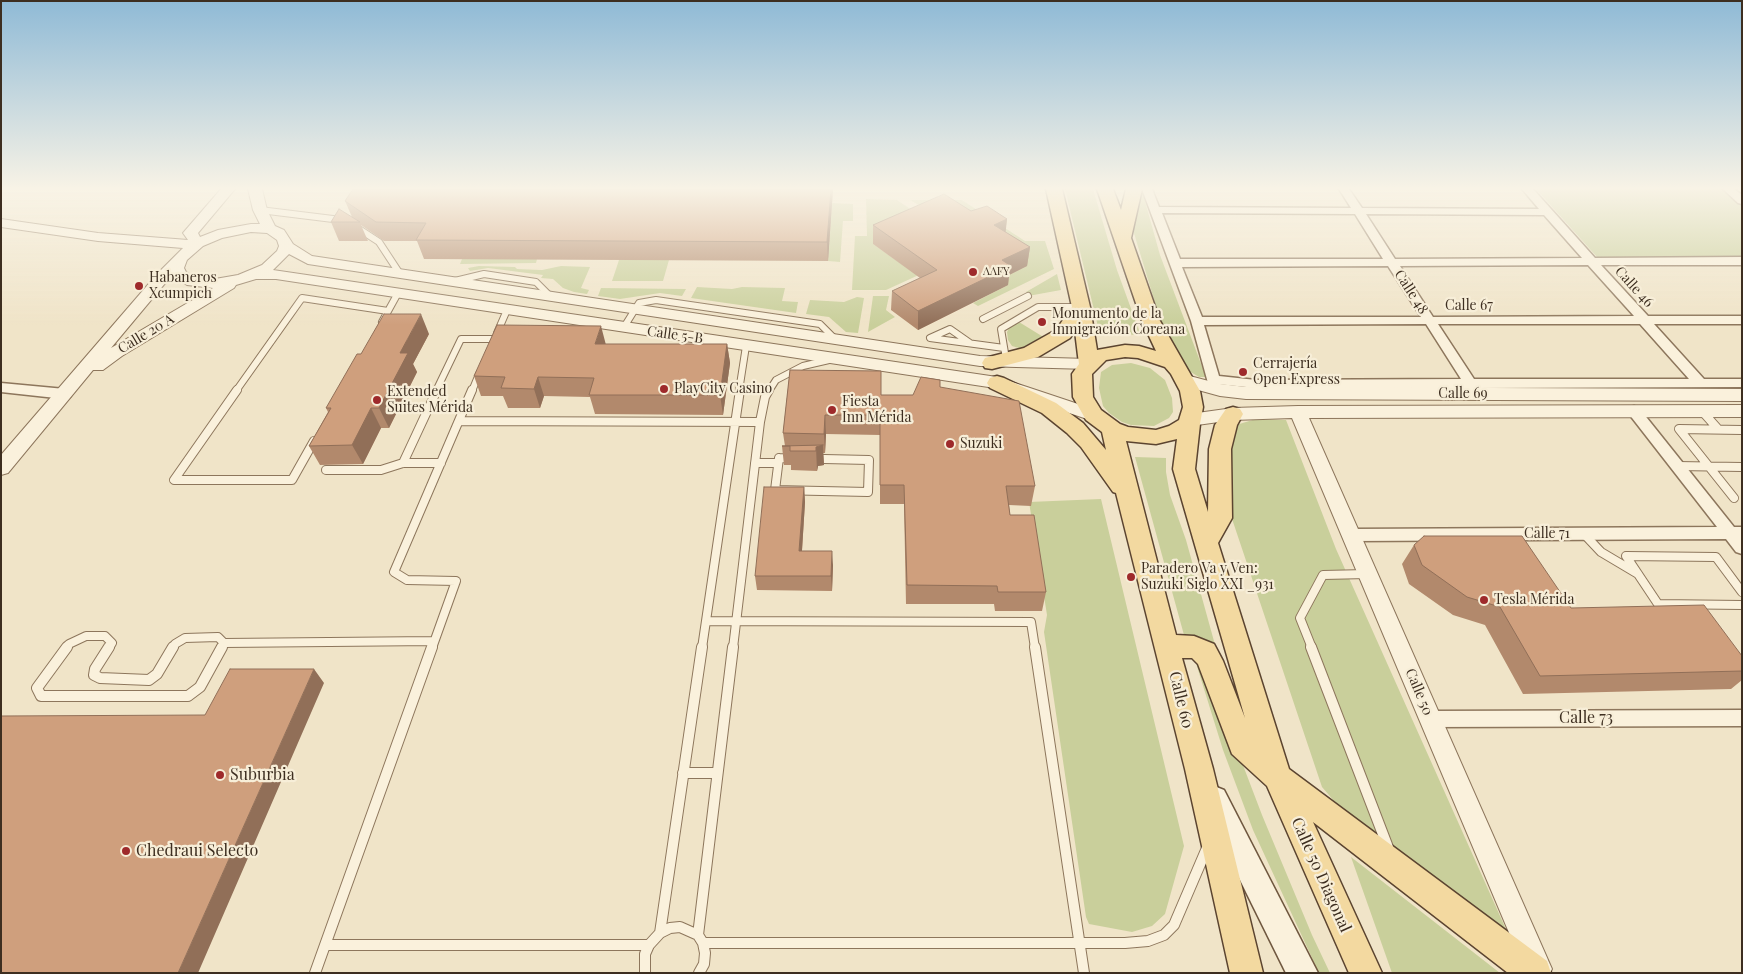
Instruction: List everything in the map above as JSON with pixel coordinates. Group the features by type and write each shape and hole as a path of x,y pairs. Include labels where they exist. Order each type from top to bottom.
{"main road":[{"path":"1064,234 1081,306 1089,364"},
{"path":"1120,234 1151,321 1167,354 1186,381 1193,407 1184,468 1208,542 1277,777"},
{"path":"1122,239 1123,234"},
{"path":"1081,306 1063,334 1032,353 1000,364 1089,442 1126,492"},
{"path":"1167,354 1125,351 1100,355 1089,364 1082,374 1081,385 1086,405 1093,415 1112,429 1127,434 1156,437 1176,432 1190,422"},
{"path":"1208,542 1220,518 1220,449 1226,425 1233,414"},
{"name":"Calle 60","path":"1112,429 1126,492 1199,769 1247,973"},
{"path":"1167,646 1194,647 1205,652 1242,746 1277,777 1535,973"},
{"path":"1199,769 1303,973"},
{"name":"Calle 50 Diagonal","path":"1277,777 1366,973"}],"street":[{"path":"80,234 196,244 217,234"},
{"path":"190,234 196,244"},
{"name":"Calle 5-B","path":"280,234 286,246 308,260 1000,364 1093,415"},
{"path":"1164,234 1197,321"},
{"name":"Calle 48","path":"1374,234 1474,389"},
{"name":"Calle 46","path":"1567,234 1700,383"},
{"path":"98,237 179,260 177,268 179,274 192,282 215,284 248,276 276,261 286,246"},
{"name":"Calle 20 A","path":"1,468 163,276 196,244"},
{"path":"1175,263 1742,261"},
{"name":"Calle 5-B","path":"248,276 276,275 834,359 1000,364 1089,364"},
{"name":"Calle 20 A","path":"69,388 116,352 222,288 248,276"},
{"name":"Calle 67","path":"1197,321 1742,320"},
{"name":"Calle 69","path":"1197,321 1213,380 1256,384 1384,389"},
{"name":"Calle 69","path":"1186,381 1220,390 1246,393 1384,389 1474,389 1742,396"},
{"name":"Calle 69","path":"1474,389 1742,383"},
{"path":"1,387 69,388"},
{"path":"1634,411 1736,534 1742,548"},
{"name":"Calle 69","path":"1190,422 1233,414 1298,412 1742,411"},
{"name":"Calle 50","path":"1298,412 1540,973"},
{"name":"Calle 71","path":"1352,535 1736,534"},
{"name":"Calle 73","path":"1431,719 1742,718"}],"lane":[{"path":"367,234 379,242 400,274"},
{"path":"379,328 398,294"},
{"path":"983,320 1028,296"},
{"path":"316,438 292,480 174,480 302,298 388,311"},
{"path":"1000,364 1001,329 1038,307 1081,306"},
{"path":"1004,308 1019,318"},
{"path":"624,327 635,309"},
{"path":"490,348 507,310"},
{"path":"970,343 930,338 950,329 970,343 1000,364"},
{"path":"403,463 461,339 494,339"},
{"path":"660,933 746,346"},
{"path":"699,973 704,964 705,953 700,939 717,773 760,422 765,397 776,380 803,366 834,359"},
{"path":"315,973 456,581 406,580 394,572 483,365"},
{"path":"1702,411 1718,430"},
{"path":"459,421 760,422"},
{"path":"1734,498 1679,429 1742,430"},
{"path":"779,458 869,460 868,492 775,490 778,463 779,458"},
{"path":"755,462 778,463"},
{"path":"326,470 381,470 403,463 441,463"},
{"path":"1678,466 1742,467"},
{"path":"1584,534 1600,552 1638,574"},
{"path":"1742,592 1716,557 1626,556 1658,604 1742,605"},
{"path":"1369,574 1323,575 1300,618 1396,867"},
{"path":"706,620 1031,622 1084,973"},
{"path":"224,643 200,687 188,696 41,696 37,688 69,644 86,636 105,636 112,643 94,675 100,678 149,680 157,674 175,644 185,638 218,637 224,643 434,641"},
{"path":"683,773 717,773"},
{"path":"645,973 645,954 649,945 660,933 670,928 680,927 700,939 1148,941 1164,935 1174,925 1214,833"},
{"path":"325,945 649,945"}],"green space":[{"path":"830,234 842,234 840,262 828,261"},
{"path":"867,234 886,234 873,244 910,270 913,269 921,274 886,290 852,290 855,236 867,236"},
{"path":"971,234 1015,234 1025,241 1045,241 1054,269 978,306 973,303 1008,285 1000,279 1027,266"},
{"path":"1076,234 1106,234 1141,336 1121,333 1100,335"},
{"path":"1134,234 1154,234 1160,255 1206,377 1199,377 1189,371 1162,326"},
{"path":"1577,234 1742,234 1742,257 1597,257"},
{"path":"462,259 537,259 536,263 460,264"},
{"path":"619,260 669,260 663,281 612,281"},
{"path":"479,266 542,270 561,266 590,267 581,288 589,290 587,294 574,292 563,288 553,279 541,278 543,275 488,268 470,271 468,268"},
{"path":"1057,274 1061,290 1028,296 1026,292"},
{"path":"697,287 732,289 742,287 785,288 782,301 798,302 796,313 691,298"},
{"path":"601,288 686,289 682,296 660,293 620,299 598,296"},
{"path":"873,296 889,296 886,310 895,317 868,332"},
{"path":"857,297 864,298 858,333 846,332 829,317 806,314 810,300 844,302"},
{"path":"1019,322 1045,338 1030,347 1022,349 1012,346 1008,340 1007,332 1009,328"},
{"path":"1131,363 1150,368 1165,380 1172,398 1173,412 1169,418 1154,426 1131,425 1122,422 1103,406 1099,388 1101,372 1112,365"},
{"path":"1256,419 1286,420 1336,549 1513,945 1347,816 1322,787 1226,501 1227,437 1236,425"},
{"path":"1135,457 1166,458 1166,472 1170,495 1186,540 1217,652 1184,635"},
{"path":"1101,499 1184,846 1165,914 1152,926 1132,932 1089,924 1086,917 1044,632 1047,615 1029,502"},
{"path":"1195,660 1204,663 1262,815 1312,935 1330,973 1319,973 1253,830 1223,750"},
{"path":"1351,857 1500,973 1392,973"}],"building":[{"path":"419,234 828,234 827,242 416,240"},
{"path":"886,234 1009,234 1030,247 1002,260 1011,266 918,311 892,291 937,270"},
{"path":"384,314 421,314 400,353 408,353 379,408 371,408 352,445 309,446 331,408 326,408 357,354 361,354"},
{"path":"497,325 601,326 595,344 727,344 720,395 589,395 594,378 538,377 534,389 501,388 505,377 474,376"},
{"path":"790,370 881,371 881,395 913,395 921,377 940,380 940,387 1019,401 1035,486 1006,486 1010,515 1034,515 1046,592 998,592 997,586 907,585 904,485 880,485 880,415 825,415 824,434 783,433"},
{"path":"823,445 816,447 816,451 790,451 790,446 782,446"},
{"path":"764,487 804,487 799,551 832,551 831,576 755,576"},
{"path":"1424,536 1522,536 1571,608 1704,605 1742,656 1742,671 1540,676 1500,607 1467,597 1422,565 1414,545"},
{"name":"Chedraui Selecto","path":"230,669 314,669 178,973 1,973 1,716 205,715"}],"place":[{"name":"AAFY","path":"973,272"},
{"name":"Habaneros Xcumpich","path":"139,286"},
{"name":"Monumento de la Inmigración Coreana","path":"1042,322"},
{"name":"Cerrajería Open Express","path":"1243,372"},
{"name":"PlayCity Casino","path":"664,389"},
{"name":"Extended Suites Mérida","path":"377,400"},
{"name":"Fiesta Inn Mérida","path":"832,410"},
{"name":"Suzuki","path":"950,444"},
{"name":"Paradero Va y Ven: Suzuki Siglo XXI _931","path":"1131,577"},
{"name":"Tesla Mérida","path":"1484,600"},
{"name":"Suburbia","path":"220,775"},
{"name":"Chedraui Selecto","path":"126,851"}]}
